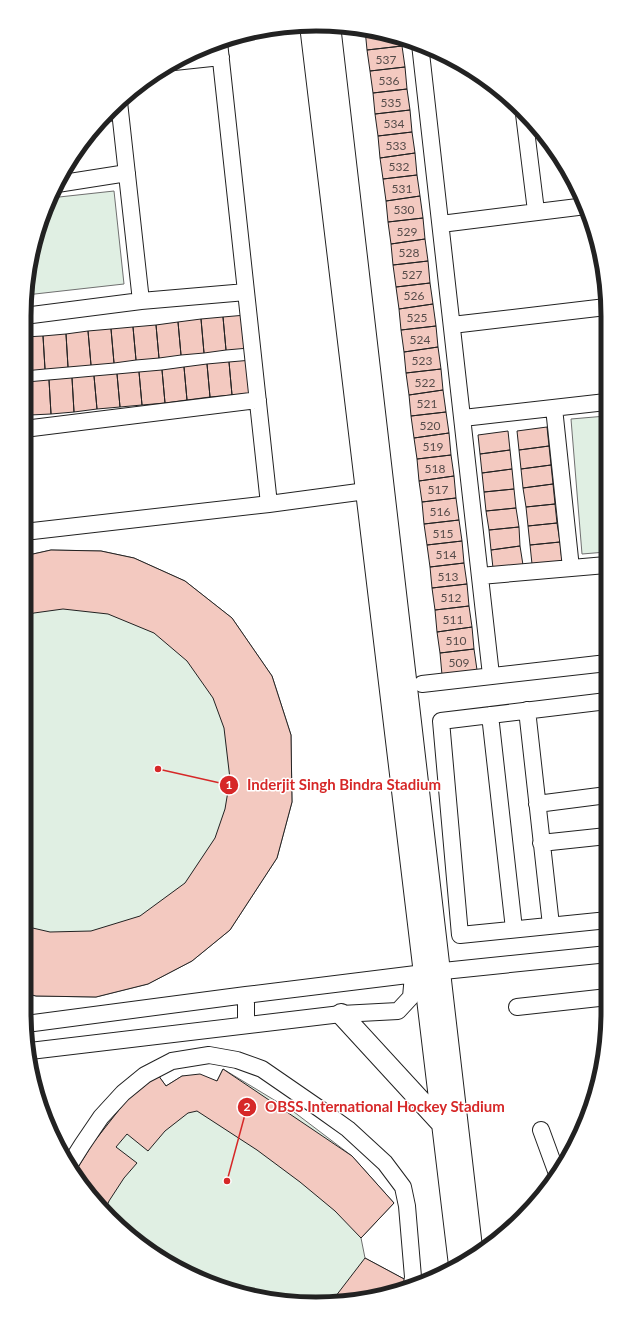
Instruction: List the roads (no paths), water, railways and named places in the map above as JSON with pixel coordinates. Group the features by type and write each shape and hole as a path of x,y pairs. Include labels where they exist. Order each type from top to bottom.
{"main road":[{"path":"311,31 426,974 472,1250"},
{"path":"331,32 426,974 458,1259"},
{"path":"342,1014 442,1124"}],"street":[{"path":"204,54 220,50 269,504"},
{"path":"421,51 492,675"},
{"path":"120,109 141,301"},
{"path":"525,122 536,211"},
{"path":"64,183 127,173"},
{"path":"441,224 579,207"},
{"path":"31,315 141,301 246,292"},
{"path":"452,325 601,308"},
{"path":"31,428 258,400"},
{"path":"463,418 601,403"},
{"path":"554,408 571,568"},
{"path":"31,531 269,504 366,491"},
{"path":"480,576 601,565"},
{"path":"422,684 601,664"},
{"path":"601,702 441,721 460,935 601,921"},
{"path":"527,710 551,925"},
{"path":"490,715 514,929"},
{"path":"537,804 601,796"},
{"path":"541,843 601,837"},
{"path":"32,1023 246,995 601,955"},
{"path":"33,1051 342,1014 398,1011 411,997 426,974"},
{"path":"246,995 246,1025"},
{"path":"517,1007 601,998"},
{"path":"73,1160 101,1117 123,1093 145,1075 172,1061 209,1055 237,1060 262,1069 315,1105 348,1129 385,1163 403,1187 407,1206 413,1280"},
{"path":"541,1130 555,1167"}],"place":[{"name":"Inderjit Singh Bindra Stadium","path":"158,769"},
{"name":"OBSS International Hockey Stadium","path":"227,1181"}]}
